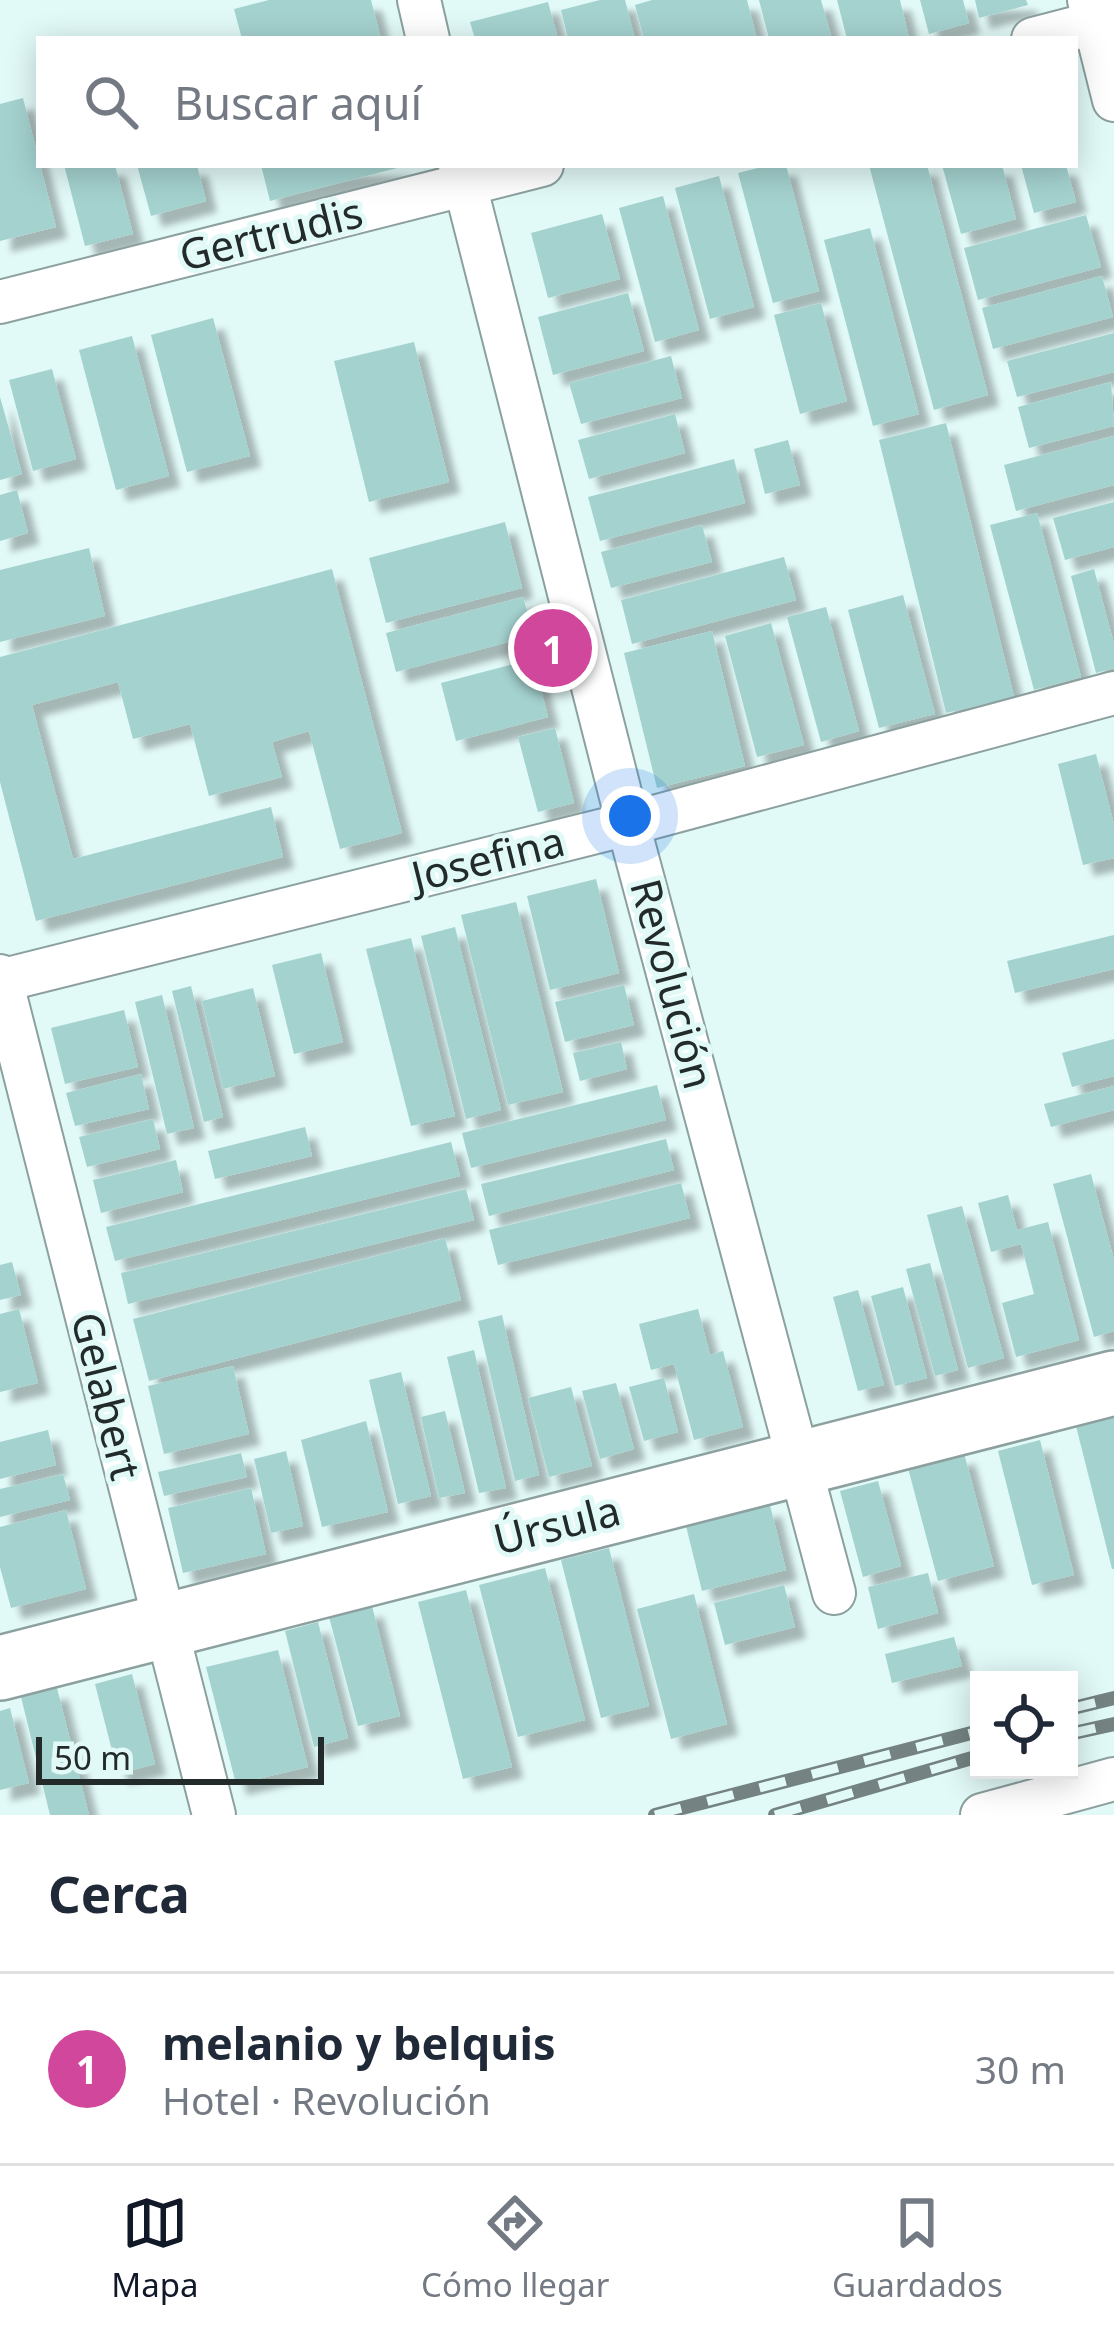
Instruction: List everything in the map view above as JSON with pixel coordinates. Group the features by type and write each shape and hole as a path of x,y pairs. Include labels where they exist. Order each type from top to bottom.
{"street":[{"path":"418,0 427,36"},
{"path":"1041,36 1099,14 1114,100"},
{"name":"Gertrudis","path":"0,302 463,175 518,168"},
{"name":"Revolución","path":"463,175 628,824 834,1593"},
{"name":"Josefina","path":"0,979 628,824 1114,693"},
{"name":"Gelabert","path":"0,979 214,1815"},
{"name":"Úrsula","path":"0,1668 1114,1383"},
{"path":"982,1815 1114,1779"}],"building":[{"path":"269,0 371,0 380,36 241,36 234,9"},
{"path":"600,0 625,0 634,36 567,36 561,10"},
{"path":"652,0 747,0 756,36 643,36 635,5"},
{"path":"759,0 821,0 831,36 768,36"},
{"path":"837,0 900,0 909,36 846,36"},
{"path":"920,0 963,0 969,23 929,34"},
{"path":"975,0 1026,0 1028,5 979,18"},
{"path":"548,2 557,36 474,36 470,22"},
{"path":"23,98 36,168 41,168 56,227 0,241 0,104"},
{"path":"65,168 116,168 133,234 85,246"},
{"path":"138,168 198,168 206,201 151,216"},
{"path":"262,168 397,168 270,201"},
{"path":"787,168 819,291 773,303 738,173"},
{"path":"870,168 928,168 988,395 934,410"},
{"path":"943,168 1003,168 1016,219 961,234"},
{"path":"1022,168 1067,168 1076,202 1034,213"},
{"path":"719,176 754,307 710,319 675,188"},
{"path":"663,196 699,330 655,342 619,208"},
{"path":"602,214 620,279 548,298 531,233"},
{"path":"1086,215 1101,267 978,300 964,248"},
{"path":"870,228 919,414 873,426 824,240"},
{"path":"1102,276 1113,317 993,349 982,308"},
{"path":"628,293 644,351 553,375 538,317"},
{"path":"821,303 847,401 800,414 774,315"},
{"path":"213,318 250,456 187,472 151,335"},
{"path":"1114,333 1114,372 1017,397 1007,361"},
{"path":"132,336 169,476 116,490 79,350"},
{"path":"414,342 449,482 369,502 334,361"},
{"path":"671,356 682,398 581,424 569,383"},
{"path":"52,369 76,459 33,471 9,380"},
{"path":"1111,382 1114,426 1029,448 1018,407"},
{"path":"0,397 22,474 0,480"},
{"path":"675,414 685,453 589,479 578,440"},
{"path":"946,423 1014,697 946,713 879,440"},
{"path":"1114,436 1114,485 1016,511 1004,465"},
{"path":"788,440 800,485 765,494 754,449"},
{"path":"734,459 745,503 600,541 588,497"},
{"path":"17,490 28,533 0,541 0,495"},
{"path":"1114,502 1114,547 1065,560 1053,518"},
{"path":"1037,513 1081,677 1034,690 990,525"},
{"path":"505,522 522,588 386,623 369,558"},
{"path":"702,525 712,562 611,588 601,552"},
{"path":"89,548 105,616 0,642 0,570"},
{"path":"784,557 796,600 632,644 621,600"},
{"path":"332,569 402,833 340,849 309,731 272,742 282,777 209,796 190,724 133,739 118,682 32,705 73,859 271,807 283,857 36,921 0,782 0,657"},
{"path":"1094,569 1114,644 1114,668 1096,673 1071,576"},
{"path":"903,595 935,714 879,728 848,610"},
{"path":"523,597 534,635 396,672 386,633"},
{"path":"826,607 859,731 821,742 787,617"},
{"path":"771,623 804,745 757,757 725,636"},
{"path":"712,631 745,766 657,788 624,653"},
{"path":"533,659 548,717 456,741 441,683"},
{"path":"555,728 574,803 538,812 518,737"},
{"path":"1096,754 1114,825 1114,858 1083,865 1058,764"},
{"path":"596,879 619,973 550,990 527,896"},
{"path":"516,902 563,1092 508,1105 461,915"},
{"path":"455,927 501,1110 466,1119 421,936"},
{"path":"1114,935 1114,969 1015,993 1007,961"},
{"path":"411,938 455,1116 411,1126 366,949"},
{"path":"321,953 343,1042 294,1054 272,965"},
{"path":"624,985 634,1025 565,1042 555,1002"},
{"path":"191,986 223,1117 204,1122 172,991"},
{"path":"253,988 275,1076 223,1089 202,1001"},
{"path":"162,995 194,1128 167,1134 135,1002"},
{"path":"124,1010 138,1067 65,1084 51,1028"},
{"path":"1114,1039 1114,1076 1072,1087 1062,1053"},
{"path":"621,1042 627,1069 580,1081 573,1053"},
{"path":"141,1074 149,1109 75,1126 66,1093"},
{"path":"657,1085 666,1120 471,1168 462,1133"},
{"path":"1114,1086 1114,1110 1051,1127 1044,1104"},
{"path":"153,1119 160,1149 87,1167 79,1137"},
{"path":"305,1127 312,1156 215,1179 208,1151"},
{"path":"666,1139 674,1170 489,1216 481,1184"},
{"path":"451,1142 460,1176 115,1261 106,1227"},
{"path":"176,1160 183,1192 101,1213 93,1180"},
{"path":"1091,1174 1114,1260 1114,1331 1094,1337 1053,1184"},
{"path":"681,1183 690,1218 498,1265 489,1230"},
{"path":"466,1189 474,1220 128,1304 121,1273"},
{"path":"1008,1195 1017,1230 1048,1222 1079,1340 1016,1357 1002,1303 1034,1294 1021,1244 991,1252 978,1203"},
{"path":"962,1206 1004,1358 968,1368 927,1215"},
{"path":"445,1238 461,1300 149,1381 133,1319"},
{"path":"12,1262 21,1295 0,1300 0,1265"},
{"path":"930,1263 958,1370 935,1376 906,1269"},
{"path":"903,1287 927,1378 895,1386 871,1296"},
{"path":"858,1290 884,1385 858,1391 833,1297"},
{"path":"19,1309 38,1383 0,1392 0,1314"},
{"path":"698,1309 710,1355 723,1351 743,1427 694,1440 674,1364 651,1370 639,1324"},
{"path":"502,1315 539,1475 515,1481 478,1321"},
{"path":"474,1350 506,1488 479,1493 447,1357"},
{"path":"233,1366 249,1434 164,1454 148,1386"},
{"path":"401,1372 431,1496 398,1504 369,1380"},
{"path":"664,1378 678,1432 644,1441 629,1387"},
{"path":"616,1383 634,1449 600,1459 582,1391"},
{"path":"571,1387 592,1466 549,1477 528,1398"},
{"path":"445,1411 465,1493 439,1498 421,1417"},
{"path":"1114,1417 1114,1569 1112,1569 1076,1426"},
{"path":"366,1421 388,1512 322,1527 301,1440"},
{"path":"48,1430 56,1465 0,1479 0,1442"},
{"path":"1040,1440 1074,1575 1032,1585 998,1451"},
{"path":"286,1451 303,1526 271,1533 254,1459"},
{"path":"241,1453 247,1477 164,1496 158,1472"},
{"path":"964,1453 994,1566 938,1581 908,1468"},
{"path":"63,1474 70,1500 0,1517 0,1489"},
{"path":"878,1481 901,1566 863,1577 840,1491"},
{"path":"251,1488 266,1554 183,1573 168,1508"},
{"path":"770,1505 786,1570 702,1591 686,1526"},
{"path":"66,1510 86,1589 11,1608 0,1567 0,1527"},
{"path":"609,1548 649,1706 601,1718 561,1560"},
{"path":"545,1568 585,1720 518,1737 479,1585"},
{"path":"928,1573 938,1613 878,1629 868,1587"},
{"path":"784,1585 795,1627 725,1645 714,1603"},
{"path":"466,1590 512,1767 463,1779 418,1602"},
{"path":"694,1594 727,1724 671,1739 637,1609"},
{"path":"372,1606 400,1716 358,1726 329,1617"},
{"path":"318,1622 348,1738 314,1747 285,1631"},
{"path":"954,1637 962,1666 892,1683 885,1654"},
{"path":"278,1650 308,1767 236,1784 206,1667"},
{"path":"132,1674 155,1764 118,1774 95,1684"},
{"path":"57,1688 89,1815 50,1815 21,1697"},
{"path":"10,1708 29,1783 0,1790 0,1711"}],"railway":[{"path":"1078,1707 1114,1698"},
{"path":"1078,1732 1114,1724"},
{"path":"655,1815 970,1733"},
{"path":"775,1815 970,1759"}],"place":[{"name":"melanio y belquis","path":"553,648"}]}
